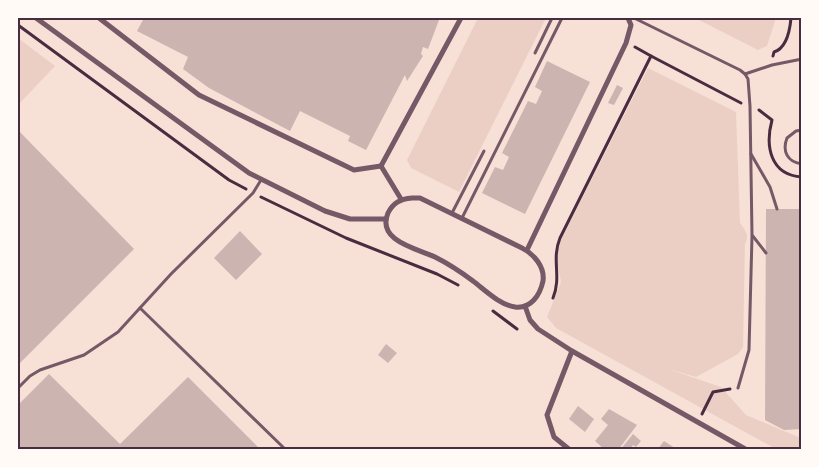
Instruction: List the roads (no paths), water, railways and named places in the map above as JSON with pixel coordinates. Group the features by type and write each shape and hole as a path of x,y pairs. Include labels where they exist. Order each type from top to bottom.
{"street":[{"path":"36,18 249,173 325,210 350,219 386,219"},
{"path":"99,18 199,95 354,170 381,166"},
{"path":"381,166 461,18"},
{"path":"527,250 626,43 631,26 628,18"},
{"path":"381,166 401,199"},
{"path":"420,198 462,218 527,250 542,266 541,290 536,298 525,306 515,307 504,304 458,270 434,256 403,244 390,233 386,219 391,208 401,199 420,198"},
{"path":"525,306 530,320 538,329 572,351 747,450"},
{"path":"570,450 554,437 547,415 572,351"}],"lane":[{"path":"535,52 552,18"},
{"path":"462,218 562,18"},
{"path":"634,18 740,70 748,79 752,235 749,350 738,388"},
{"path":"745,74 772,65 802,59"},
{"path":"802,130 796,131 787,138 785,150 790,160 802,164"},
{"path":"451,214 484,151"},
{"path":"750,153 770,187 777,209"},
{"path":"18,388 30,376 40,370 84,355 118,332 171,274 253,193 262,179"},
{"path":"752,235 766,253"},
{"path":"140,308 286,450"}]}
